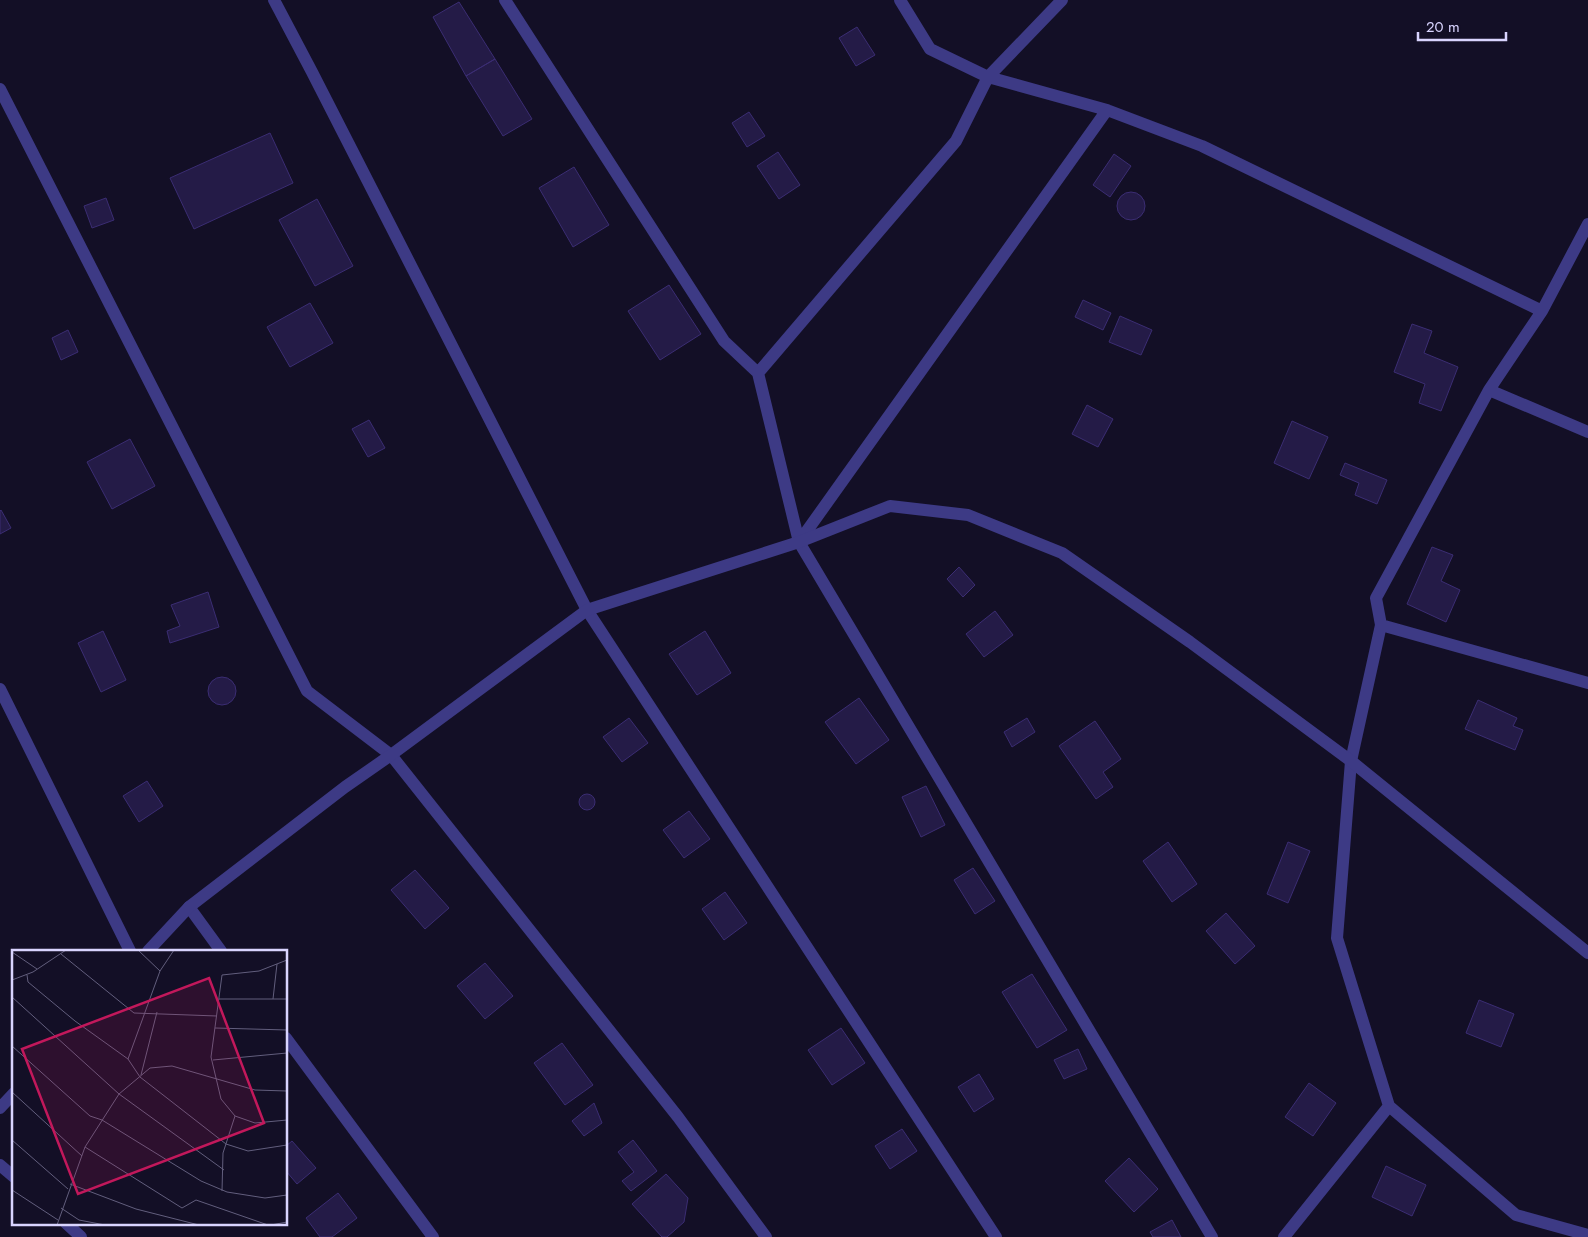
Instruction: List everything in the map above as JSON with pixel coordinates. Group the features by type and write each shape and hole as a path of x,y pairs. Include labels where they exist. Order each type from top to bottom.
{"street":[{"path":"274,0 587,610 996,1237"},
{"path":"505,0 724,341 758,372 799,542 1212,1237"},
{"path":"900,0 930,50 988,77 1108,110 1202,146 1542,311"},
{"path":"758,372 956,141 988,77 1062,0"},
{"path":"0,89 307,691 391,755 672,1110 766,1237"},
{"path":"799,542 1108,110"},
{"path":"1588,224 1542,311 1489,390 1376,598 1381,625 1351,761 1337,938 1389,1106 1516,1215 1588,1235"},
{"path":"1489,390 1588,432"},
{"path":"149,950 189,907 344,787 391,755 587,610 799,542 890,506 968,516 1062,554 1190,642 1351,761 1588,953"},
{"path":"1381,625 1588,683"},
{"path":"0,689 130,950"},
{"path":"189,907 220,950"},
{"path":"288,1041 433,1237"},
{"path":"0,1108 12,1095"},
{"path":"1284,1237 1389,1106"},
{"path":"0,1165 12,1176"},
{"path":"67,1224 81,1237"}],"building":[{"path":"459,2 495,59 466,76 433,17"},
{"path":"857,27 875,55 856,66 839,38"},
{"path":"495,59 532,119 503,136 466,76"},
{"path":"749,112 765,136 747,147 732,123"},
{"path":"270,133 293,183 194,229 170,178"},
{"path":"778,152 800,185 779,199 757,166"},
{"path":"1114,154 1131,166 1110,197 1093,185"},
{"path":"574,167 609,225 573,247 539,188"},
{"path":"1131,192 1141,196 1145,206 1141,216 1131,220 1121,216 1117,206 1121,196"},
{"path":"106,198 114,220 92,228 84,206"},
{"path":"317,199 353,266 315,286 279,220"},
{"path":"669,285 701,334 660,360 628,311"},
{"path":"1083,300 1111,313 1103,330 1075,317"},
{"path":"310,303 333,343 290,367 267,327"},
{"path":"1120,316 1152,330 1141,355 1109,342"},
{"path":"1412,324 1432,331 1424,353 1458,367 1441,411 1419,403 1425,384 1394,372"},
{"path":"68,330 78,352 61,360 52,338"},
{"path":"1087,405 1113,419 1098,447 1072,434"},
{"path":"369,420 385,448 368,457 352,429"},
{"path":"1292,421 1328,437 1309,479 1274,463"},
{"path":"130,439 155,486 112,509 87,462"},
{"path":"1345,463 1387,480 1377,504 1355,495 1359,483 1340,475"},
{"path":"0,511 11,528 0,534"},
{"path":"1432,547 1453,555 1441,581 1460,590 1446,622 1407,604"},
{"path":"959,567 975,585 963,597 947,579"},
{"path":"208,592 219,627 170,643 167,631 180,626 171,605"},
{"path":"995,611 1013,635 984,657 966,634"},
{"path":"103,631 126,680 101,692 78,643"},
{"path":"705,631 731,673 697,695 669,654"},
{"path":"222,677 232,681 236,691 232,701 222,705 212,701 208,691 212,681"},
{"path":"859,698 889,740 856,764 825,722"},
{"path":"1478,700 1517,718 1513,726 1523,730 1515,750 1465,729"},
{"path":"629,718 648,743 622,762 603,737"},
{"path":"1027,718 1035,732 1012,747 1004,732"},
{"path":"1095,721 1121,759 1103,772 1113,787 1096,799 1059,746"},
{"path":"147,781 163,806 139,822 123,796"},
{"path":"926,786 945,825 921,837 902,797"},
{"path":"584,794 590,794 595,799 593,808 584,810 579,805 579,799"},
{"path":"689,811 710,839 684,858 663,830"},
{"path":"1168,842 1197,884 1172,902 1143,861"},
{"path":"1288,842 1310,851 1288,903 1267,894"},
{"path":"973,868 995,901 975,914 954,880"},
{"path":"415,870 449,908 425,929 391,890"},
{"path":"725,892 747,923 724,940 702,909"},
{"path":"1226,913 1255,946 1235,964 1206,931"},
{"path":"485,963 513,996 485,1019 457,986"},
{"path":"1032,974 1067,1030 1037,1048 1002,992"},
{"path":"1479,1000 1514,1014 1501,1047 1466,1033"},
{"path":"841,1028 865,1063 832,1085 808,1050"},
{"path":"562,1043 593,1085 565,1105 534,1063"},
{"path":"1078,1049 1087,1069 1064,1079 1054,1060"},
{"path":"979,1074 994,1099 974,1112 958,1087"},
{"path":"1309,1083 1336,1103 1313,1136 1285,1117"},
{"path":"594,1103 602,1123 584,1136 572,1121"},
{"path":"902,1129 917,1151 890,1169 875,1146"},
{"path":"633,1140 657,1171 631,1191 622,1181 634,1172 618,1152"},
{"path":"292,1141 316,1168 297,1184 288,1173 288,1144"},
{"path":"1129,1158 1158,1189 1134,1212 1105,1181"},
{"path":"1386,1166 1426,1185 1412,1216 1372,1197"},
{"path":"666,1174 688,1198 684,1222 667,1237 662,1237 632,1204"},
{"path":"338,1193 357,1218 332,1237 320,1237 306,1218"},
{"path":"1172,1220 1181,1237 1153,1237 1150,1232"}]}
